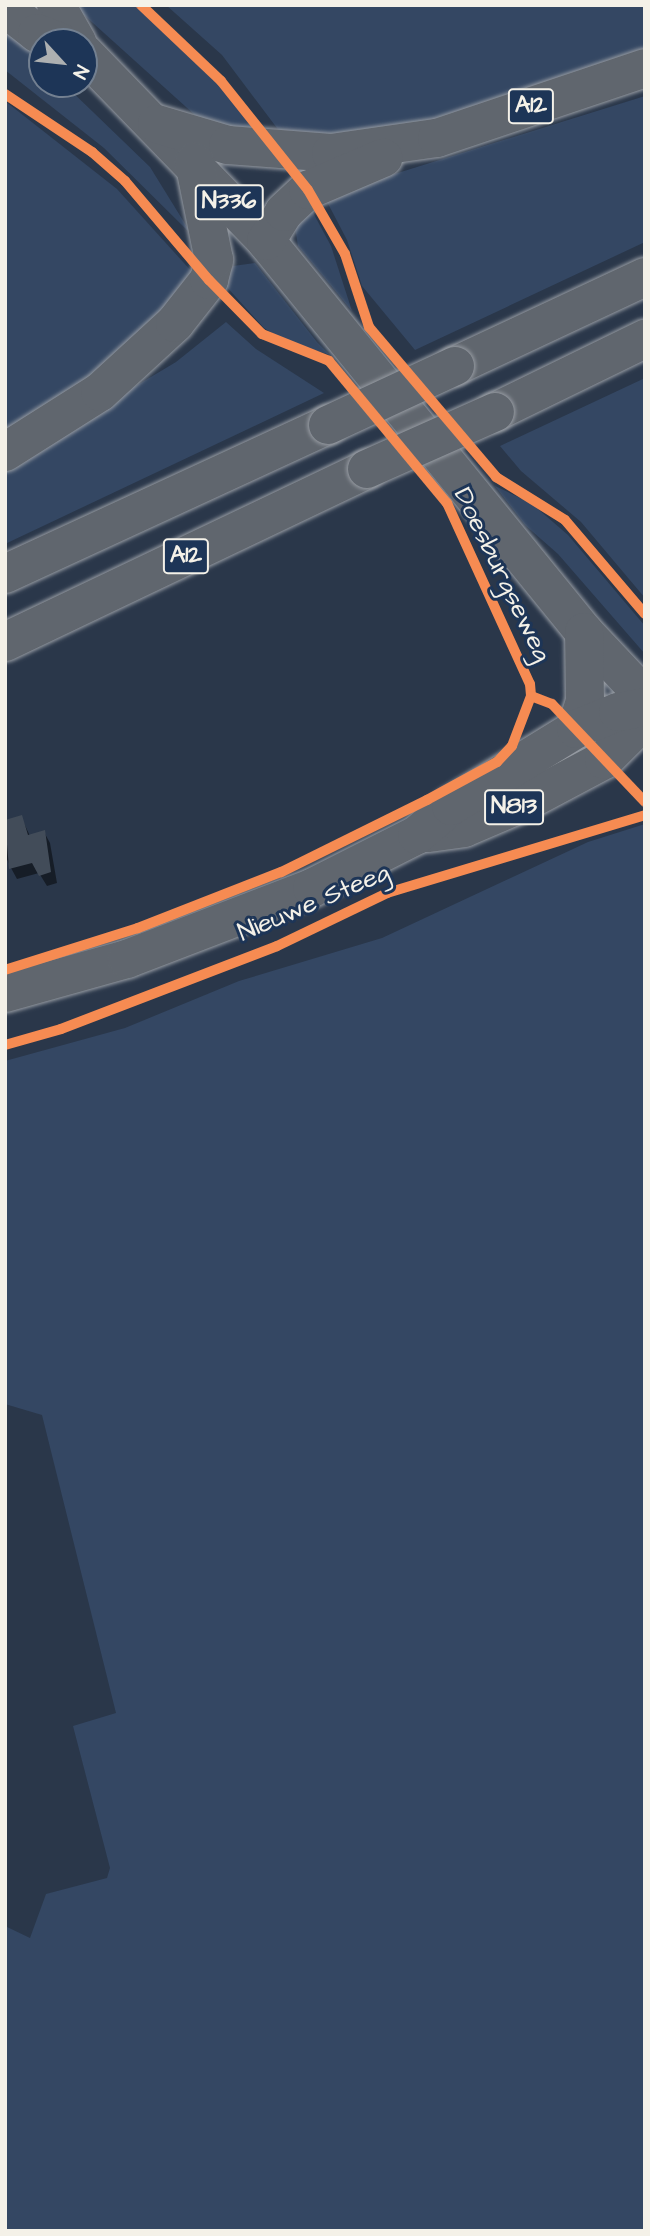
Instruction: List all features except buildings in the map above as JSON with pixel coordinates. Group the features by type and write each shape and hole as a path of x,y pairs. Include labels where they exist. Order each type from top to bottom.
{"main road":[{"path":"56,5 69,28"},
{"path":"5,8 31,28"},
{"name":"Doesburgseweg","path":"98,67 194,162 266,241 584,632 645,697"},
{"name":"A12","path":"266,241 284,212 308,190 416,142 645,68"},
{"name":"A12","path":"157,124 228,145 291,153 416,142"},
{"path":"5,452 100,392 175,323 209,280 214,260 194,162"},
{"name":"A12","path":"5,574 645,277"},
{"name":"A12","path":"5,642 645,339"},
{"path":"576,729 585,701 584,632"},
{"name":"Nieuwe Steeg","path":"5,993 127,959 312,888 417,835 451,806 576,729 618,712 645,708"},
{"name":"Nieuwe Steeg","path":"417,835 464,828 604,760 645,719"},
{"path":"604,760 645,754"}],"shaded area":[{"path":"73,5 136,5 210,73 264,142 196,116"},
{"path":"166,5 645,5 645,52 417,126 292,148 222,55"},
{"path":"5,26 28,48 28,88 5,70"},
{"path":"645,96 645,242 415,350 362,286 347,240 324,196"},
{"path":"41,98 79,98 150,167 192,235 104,148"},
{"path":"5,101 117,189 193,273 127,361 5,434"},
{"path":"310,207 331,246 352,311 298,246 295,227"},
{"path":"255,263 330,355 285,341 264,328 225,285 233,266"},
{"path":"226,322 256,349 324,393 5,544 5,464 176,362"},
{"path":"645,378 645,598 581,522 521,471 500,446"},
{"path":"495,486 531,503 568,535 645,626 645,654 558,554 525,525"},
{"path":"645,824 645,2231 5,2231 5,1926 30,1938 46,1894 107,1878 110,1868 73,1726 116,1713 42,1415 5,1404 5,1061 125,1028 239,981 382,938 588,842"}],"cycle path":[{"path":"141,5 221,81 308,190 345,254 369,327 496,477 565,520 645,614"},
{"path":"5,94 92,152 125,181 209,280 262,334 329,361 447,503 530,684 531,696 512,746 497,762 427,800 281,872 138,928 5,970"},
{"path":"531,696 552,704 645,802"},
{"path":"5,1045 61,1029 277,946 387,893 645,815"}]}
